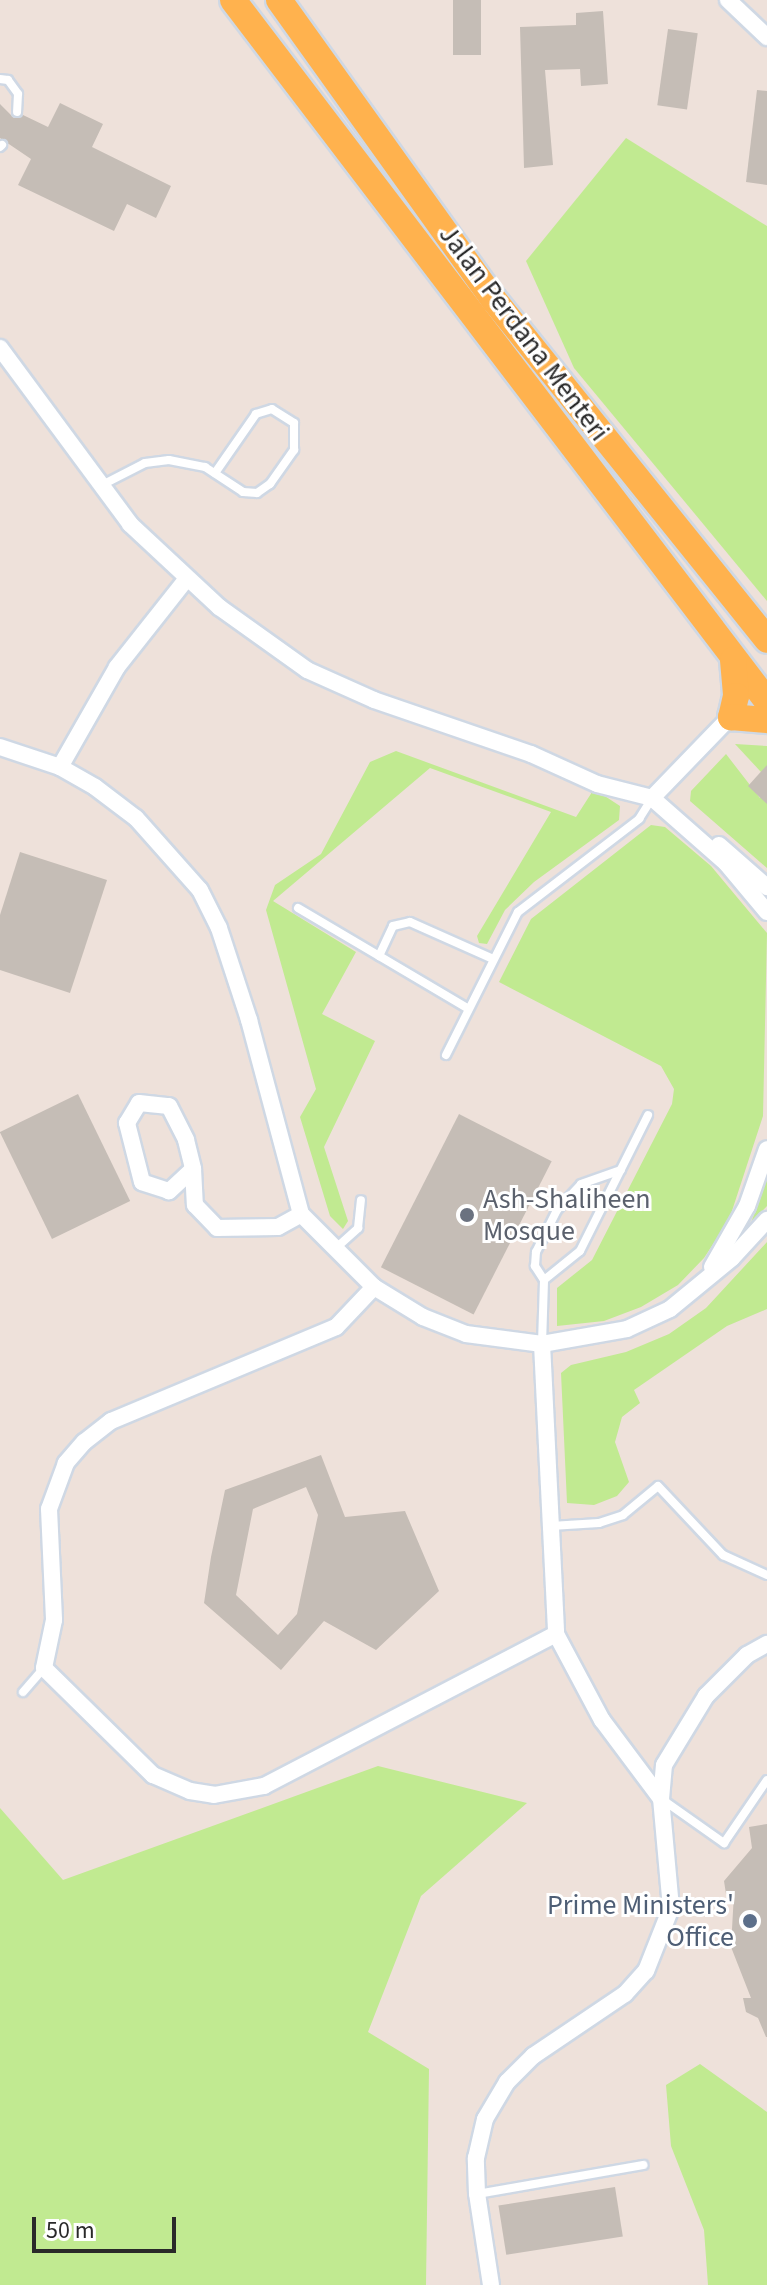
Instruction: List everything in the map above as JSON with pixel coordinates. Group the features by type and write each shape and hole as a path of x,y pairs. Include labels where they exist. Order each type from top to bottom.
{"main road":[{"name":"Jalan Perdana Menteri","path":"233,0 733,660 764,691"},
{"name":"Jalan Perdana Menteri","path":"279,0 494,300 767,640"},
{"path":"733,660 736,696 731,717 767,720"}],"street":[{"path":"728,0 767,37"},
{"path":"0,348 101,486 185,581 307,670 597,784 652,798 730,852 767,887"},
{"path":"60,767 117,667 185,581"},
{"path":"652,798 731,717 764,691"},
{"path":"0,747 60,767 136,818 200,890 245,1007 301,1214 374,1287 423,1317 466,1334 542,1344 627,1329 670,1309 697,1288 767,1220"},
{"path":"678,818 726,863 767,912"},
{"path":"193,1169 169,1191 142,1182 127,1123 139,1103 169,1106 193,1169 195,1205 217,1228 278,1227 301,1214"},
{"path":"697,1288 747,1206 767,1149"},
{"path":"374,1287 336,1327 136,1409 84,1442 66,1463 49,1509 54,1620 44,1668 153,1775 190,1791 214,1795 264,1786 556,1634"},
{"path":"542,1344 556,1634 602,1720 661,1799"},
{"path":"491,2285 477,2194 476,2158 485,2119 507,2082 533,2056 625,1994 646,1971 662,1939 671,1876 661,1799 664,1765 684,1728 737,1665 767,1644"}],"lane":[{"path":"0,79 8,80 18,94 17,112"},
{"path":"101,486 145,463 189,462 215,473 243,492 257,493 270,484 294,450 294,423 272,409 256,414 242,428 215,473"},
{"path":"446,1055 518,912 639,819 652,798"},
{"path":"298,908 467,1008"},
{"path":"379,956 393,926 410,922 493,959"},
{"path":"544,1280 580,1251 648,1115"},
{"path":"542,1344 544,1280 535,1266 536,1252 557,1210 581,1184 621,1170"},
{"path":"336,1248 358,1228 361,1200"},
{"path":"551,1526 599,1523 623,1515 658,1486 723,1555 767,1575"},
{"path":"23,1692 44,1668"},
{"path":"661,1799 724,1843 767,1780"},
{"path":"477,2194 644,2165"}],"green space":[{"path":"626,138 767,226 767,601 574,368 526,261"},
{"path":"735,744 767,746 767,778 761,772"},
{"path":"396,751 576,817 594,789 620,806 619,820 534,882 505,910 487,944 479,943 477,936 551,812 430,768 273,901 356,952 322,1014 375,1041 324,1147 348,1221 343,1229 330,1216 300,1117 316,1089 266,910 275,885 321,854 370,762"},
{"path":"726,754 760,798 767,791 767,868 690,801 691,791"},
{"path":"651,825 665,827 711,866 767,933 763,1116 729,1220 704,1258 678,1285 641,1307 604,1321 557,1326 557,1288 592,1260 672,1104 674,1089 661,1066 499,982 531,919"},
{"path":"767,1176 767,1206 751,1223"},
{"path":"767,1242 767,1309 727,1326 634,1390 640,1403 622,1417 615,1442 629,1482 617,1496 594,1505 567,1503 561,1373 571,1365 626,1352 669,1334 706,1308"},
{"path":"378,1766 527,1803 421,1896 368,2032 429,2069 426,2285 0,2285 0,1808 63,1880"},
{"path":"700,2064 767,2112 767,2285 708,2285 704,2230 671,2146 666,2085"}],"building":[{"path":"453,0 481,0 481,55 453,55"},
{"path":"603,11 608,84 581,86 580,69 545,70 553,165 524,168 520,27 576,25 576,13"},
{"path":"668,29 698,33 687,109 657,105"},
{"path":"757,90 767,91 767,185 746,182"},
{"path":"60,103 103,124 92,147 171,186 156,218 127,204 114,231 18,185 31,159 0,138 0,104 14,118 23,115 48,127"},
{"path":"767,765 767,804 748,786"},
{"path":"20,852 107,880 70,993 0,970 0,915"},
{"path":"78,1094 130,1201 52,1239 0,1132"},
{"name":"Ash-Shaliheen Mosque","path":"459,1114 552,1161 474,1314 381,1267"},
{"path":"321,1455 345,1517 405,1511 439,1591 376,1650 324,1621 281,1670 204,1603 225,1490","holes":["306,1487 318,1515 297,1614 278,1635 236,1595 253,1509"]},
{"name":"Prime Ministers' Office","path":"767,1824 766,2037 758,2018 746,2012 743,1998 751,1998 731,1947 734,1893 726,1894 724,1881 752,1848 749,1827"},
{"path":"615,2187 623,2236 506,2255 498,2205"}],"place":[{"name":"Ash-Shaliheen Mosque","path":"467,1215"},
{"name":"Prime Ministers' Office","path":"750,1921"}]}
